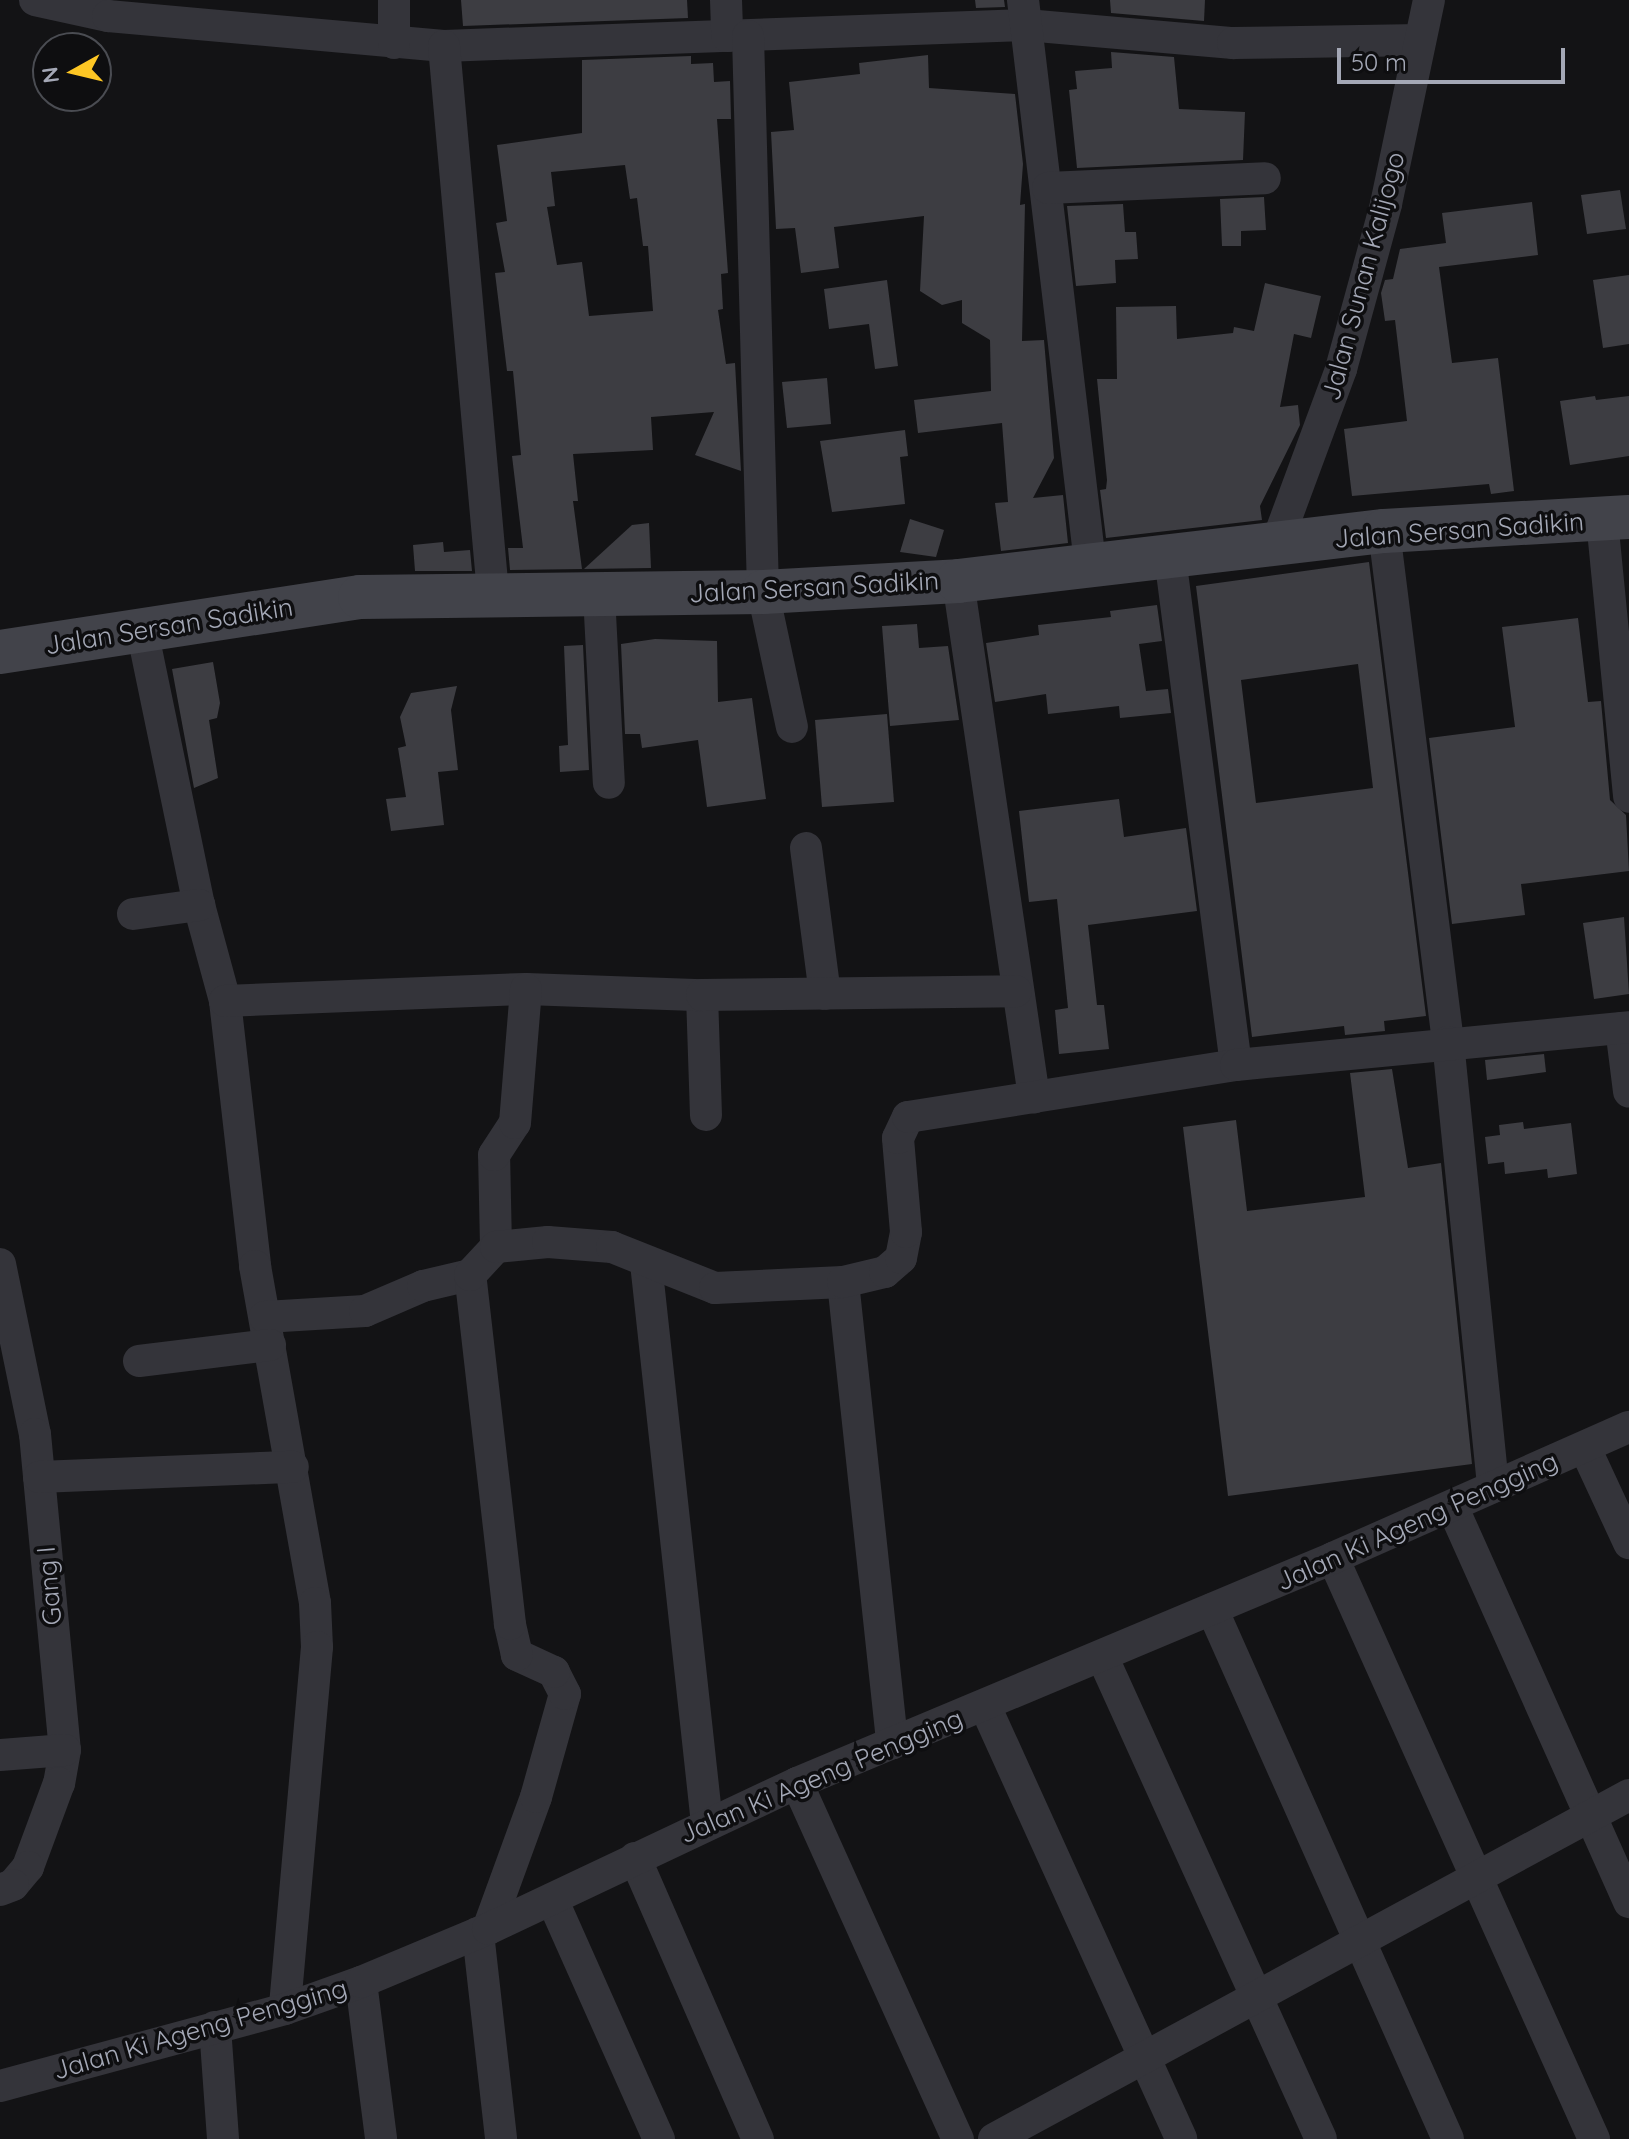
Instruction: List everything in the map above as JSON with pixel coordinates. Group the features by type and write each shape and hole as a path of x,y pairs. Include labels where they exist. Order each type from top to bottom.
{"main road":[{"name":"Jalan Sersan Sadikin","path":"0,652 360,597 763,592 958,581 1090,563 1170,557 1384,531 1615,518"}],"street":[{"path":"35,0 108,16 444,46 738,36 897,14 1025,13 1233,43 1420,40"},
{"path":"394,0 394,43"},
{"path":"726,0 738,36 763,592 792,727"},
{"name":"Jalan Sunan Kalijogo","path":"1276,545 1341,369 1386,204 1429,0"},
{"path":"1025,13 1090,563"},
{"path":"444,46 493,593"},
{"path":"1048,188 1265,178"},
{"path":"1615,518 1629,789"},
{"path":"1384,531 1448,1042 1493,1487"},
{"path":"1170,557 1236,1065"},
{"path":"958,581 1034,1097"},
{"path":"599,595 609,783"},
{"path":"142,630 199,905 225,1001 267,1331 293,1467 317,1647 285,2009"},
{"path":"806,848 825,994"},
{"path":"133,914 199,905"},
{"path":"225,1001 526,989 702,995 1016,991"},
{"path":"139,1361 365,1311 423,1286 470,1275 496,1247 494,1155 515,1123 526,989"},
{"path":"702,995 706,1115"},
{"path":"496,1247 581,1243 612,1247 715,1288 843,1282 885,1272 901,1258 906,1232 898,1138 908,1117 1236,1065 1625,1027 1629,1091"},
{"path":"646,1263 707,1824"},
{"name":"Gang I","path":"0,1264 22,1356 39,1477 65,1750 59,1783 28,1867 13,1885 0,1890"},
{"path":"470,1275 514,1646 524,1661 560,1677 565,1694 536,1797 483,1931 501,2139"},
{"path":"843,1282 892,1743"},
{"name":"Jalan Ki Ageng Pengging","path":"0,2086 285,2009 361,1982 483,1931 797,1783 1333,1558 1629,1427"},
{"path":"1585,1448 1629,1543"},
{"path":"39,1477 293,1467"},
{"path":"1452,1506 1629,1902"},
{"path":"1333,1558 1474,1879 1594,2139"},
{"path":"1212,1609 1448,2139"},
{"path":"1102,1656 1321,2139"},
{"path":"985,1706 1181,2139"},
{"path":"0,1755 65,1750"},
{"path":"797,1783 958,2139"},
{"path":"994,2139 1629,1795"},
{"path":"635,1858 758,2139"},
{"path":"552,1899 659,2139"},
{"path":"361,1982 381,2139"},
{"path":"215,2027 223,2139"}],"building":[{"path":"461,0 687,0 688,18 463,26"},
{"path":"975,0 1004,0 1005,7 976,8"},
{"path":"1110,0 1205,0 1204,21 1111,13"},
{"path":"1111,52 1174,57 1179,109 1245,112 1243,160 1077,168 1069,90 1077,89 1075,71 1112,68"},
{"path":"928,55 929,88 1015,94 1023,164 1020,205 1025,204 1022,341 1044,340 1054,458 1033,498 1063,495 1068,543 1001,551 995,503 1008,502 1002,423 918,433 914,400 991,391 990,340 962,323 962,300 942,305 920,291 924,216 834,227 839,268 801,273 795,228 776,229 771,132 794,130 789,82 860,74 859,63"},
{"path":"691,56 691,64 713,63 714,82 730,81 731,119 717,119 728,273 721,274 723,309 718,310 726,364 735,363 741,471 695,455 714,412 651,417 653,450 573,454 578,501 573,501 582,569 510,570 508,548 523,548 512,456 521,455 513,371 507,371 495,273 505,272 496,223 507,221 497,145 582,133 582,60","holes":["625,165 630,199 637,198 643,246 648,246 653,311 589,316 582,262 557,265 547,207 555,206 551,172"]},
{"path":"1620,190 1626,229 1587,234 1581,195"},
{"path":"1264,197 1266,230 1241,231 1241,246 1222,246 1220,199"},
{"path":"1532,202 1538,255 1439,267 1452,363 1498,358 1514,491 1491,494 1489,484 1352,496 1344,429 1407,421 1395,320 1385,321 1381,293 1385,280 1393,279 1400,249 1446,243 1442,213"},
{"path":"1123,204 1125,232 1136,232 1138,259 1115,260 1116,283 1076,286 1067,206"},
{"path":"1629,275 1629,344 1603,348 1593,280"},
{"path":"887,280 898,366 875,369 869,324 829,329 824,289"},
{"path":"1265,283 1321,296 1311,338 1294,334 1280,407 1298,405 1300,425 1260,506 1262,520 1106,538 1100,490 1106,489 1107,480 1097,379 1117,379 1116,307 1176,306 1177,339 1233,333 1234,327 1254,331"},
{"path":"827,378 831,424 787,428 782,382"},
{"path":"1595,396 1596,400 1629,396 1629,456 1570,465 1560,401"},
{"path":"905,430 908,456 900,457 905,504 832,512 820,441"},
{"path":"910,519 944,530 936,557 900,552"},
{"path":"649,523 651,568 584,569 632,525"},
{"path":"443,542 444,552 470,550 472,571 415,571 413,545"},
{"path":"1369,562 1426,1016 1384,1021 1385,1031 1345,1035 1344,1026 1252,1037 1196,586","holes":["1358,664 1373,788 1256,803 1241,680"]},
{"path":"1157,605 1162,641 1139,644 1146,691 1168,689 1171,713 1120,718 1119,706 1048,714 1046,694 995,702 986,643 1039,635 1038,625 1111,617 1110,611"},
{"path":"1578,618 1588,702 1601,701 1610,800 1626,815 1629,871 1521,884 1525,915 1452,924 1429,738 1515,727 1502,627"},
{"path":"917,624 919,648 948,646 959,720 890,726 882,626"},
{"path":"655,639 717,641 718,702 752,698 766,799 707,807 698,740 642,748 640,734 625,734 621,644"},
{"path":"583,645 589,770 560,772 559,746 568,745 564,646"},
{"path":"213,662 220,703 217,718 209,720 218,778 194,788 172,669"},
{"path":"457,686 451,710 458,770 438,772 444,825 391,831 386,799 406,797 398,748 406,746 400,717 411,693"},
{"path":"887,714 894,802 822,807 815,720"},
{"path":"1119,799 1124,837 1186,828 1197,911 1088,925 1097,1005 1104,1005 1109,1049 1059,1054 1055,1010 1068,1008 1057,899 1029,902 1019,811"},
{"path":"1624,917 1629,994 1594,999 1583,923"},
{"path":"1544,1054 1546,1072 1487,1080 1485,1060"},
{"path":"1392,1069 1408,1168 1441,1163 1472,1464 1228,1496 1183,1127 1236,1120 1247,1211 1365,1197 1350,1073"},
{"path":"1523,1122 1524,1129 1571,1123 1577,1174 1548,1178 1547,1169 1505,1174 1504,1162 1488,1164 1485,1137 1500,1135 1499,1125"}]}
